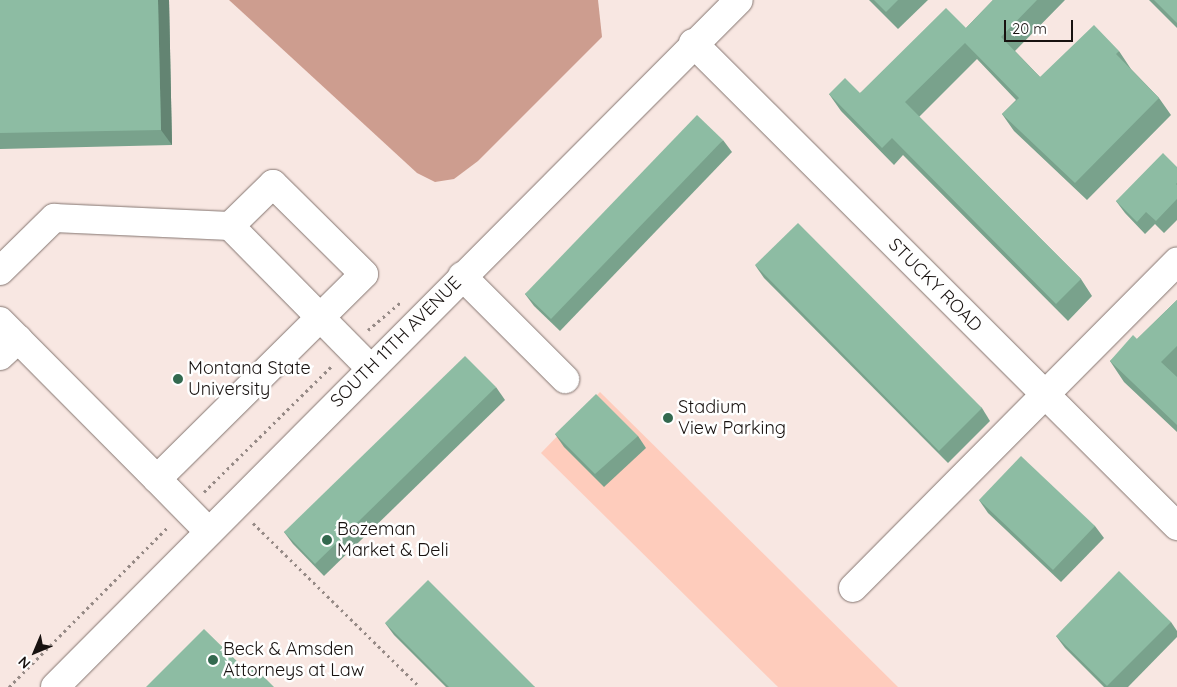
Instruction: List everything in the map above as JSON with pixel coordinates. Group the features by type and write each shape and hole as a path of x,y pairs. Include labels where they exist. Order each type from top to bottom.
{"street":[{"name":"SOUTH 11TH AVENUE","path":"55,687 693,43 739,0"},
{"name":"STUCKY ROAD","path":"693,43 1177,526"},
{"path":"157,479 364,274 273,184 230,226"},
{"path":"0,271 54,218 230,226 370,368"},
{"path":"853,588 1177,262"},
{"path":"462,276 565,379"},
{"path":"6,339 157,479 209,532"}],"path":[{"path":"214,483 420,687"}],"shaded area":[{"path":"229,0 598,0 602,37 478,161 454,179 435,182 417,173"},
{"path":"600,392 898,687 778,687 541,453"}],"building":[{"path":"0,0 158,0 161,130 0,133"},
{"path":"874,0 898,0 886,12"},
{"path":"993,0 1037,0 1001,37 1040,77 1094,25 1119,51 1116,54 1159,98 1075,183 1002,114 1019,98 965,43 905,102 1081,279 1056,304 892,138 882,148 829,94 845,78 860,93 946,8 966,28"},
{"path":"1154,0 1177,0 1177,23"},
{"path":"697,115 723,140 551,319 525,294"},
{"path":"1163,153 1177,167 1177,199 1156,221 1146,212 1137,222 1116,201"},
{"path":"798,223 982,408 939,451 755,265"},
{"path":"1177,300 1177,346 1161,362 1177,377 1177,425 1110,361 1133,335 1137,339"},
{"path":"465,356 496,387 315,564 284,532"},
{"path":"596,394 638,436 595,474 555,434"},
{"path":"1021,456 1095,526 1053,570 979,500"},
{"path":"1119,571 1171,622 1107,686 1056,636"},
{"path":"428,580 535,687 449,687 385,623"},
{"path":"204,629 247,671 253,666 274,687 146,687"}],"place":[{"name":"Montana State University","path":"178,379"},
{"name":"Stadium View Parking","path":"668,418"},
{"name":"Bozeman Market & Deli","path":"327,540"},
{"name":"Beck & Amsden Attorneys at Law","path":"213,660"}]}
